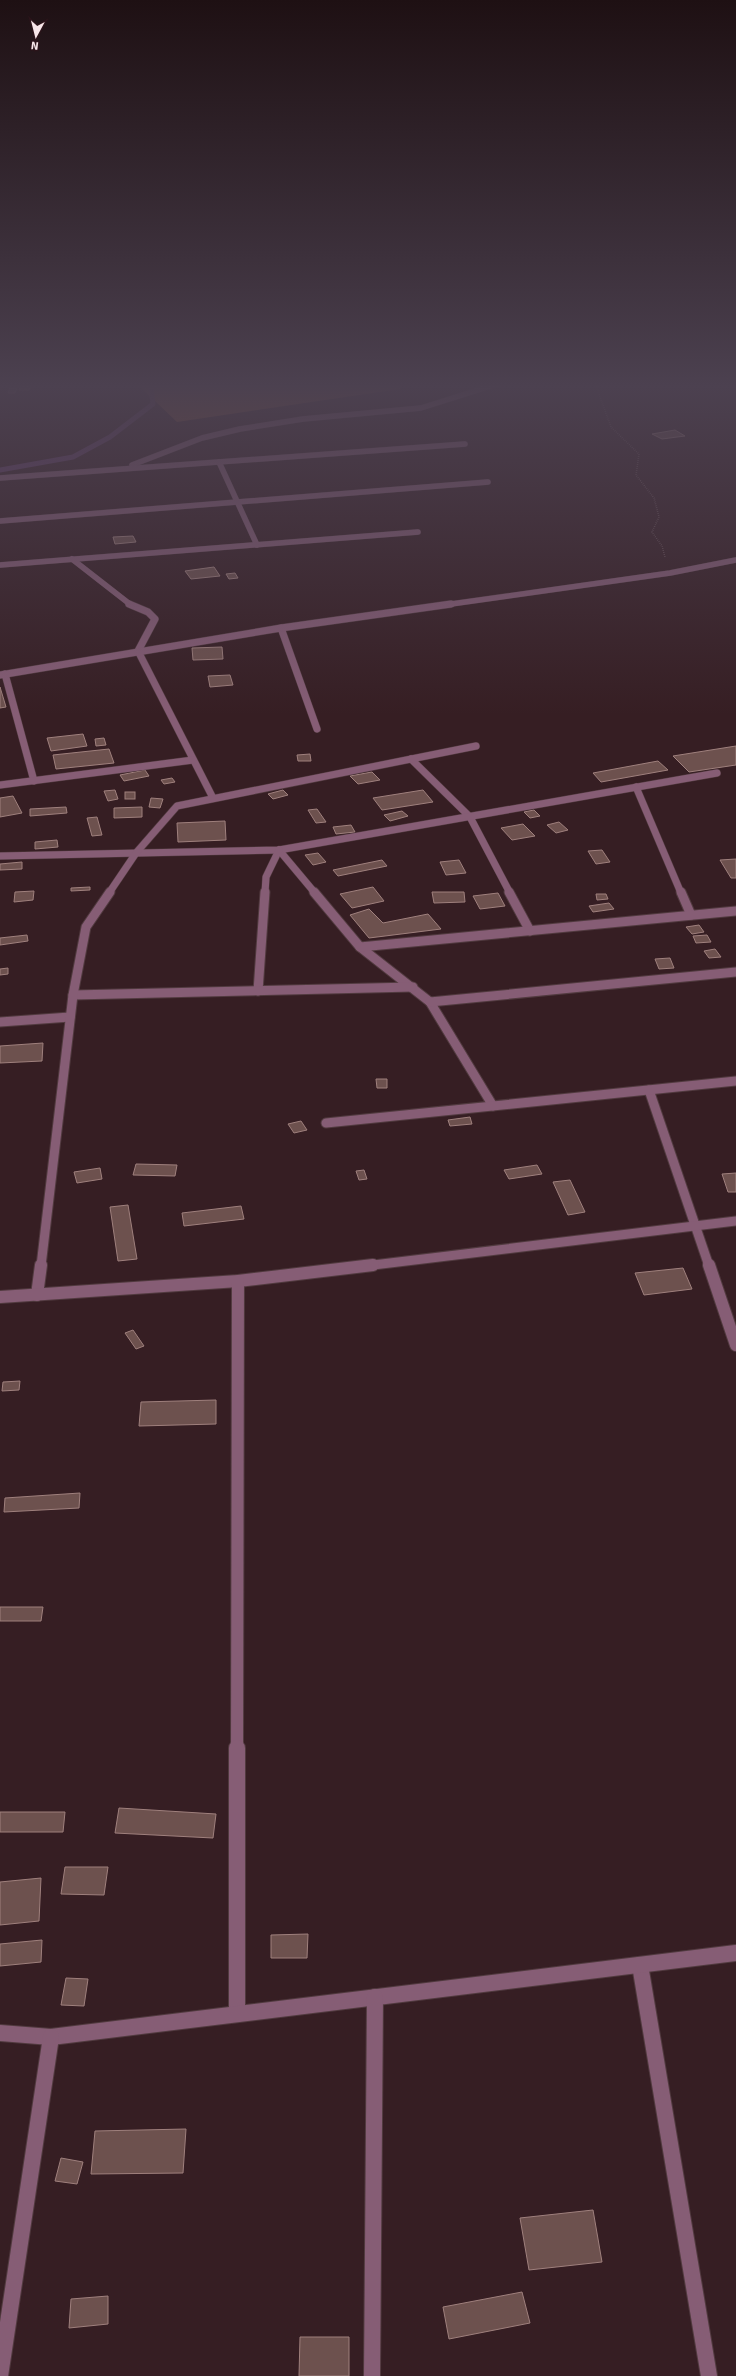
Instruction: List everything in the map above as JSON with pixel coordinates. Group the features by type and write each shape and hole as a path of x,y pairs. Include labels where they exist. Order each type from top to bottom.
{"street":[{"path":"234,494 258,545"},
{"path":"0,521 340,494"},
{"path":"0,565 418,532"},
{"path":"72,559 132,606 148,612 155,619 138,651"},
{"path":"34,781 3,674 281,628 670,573 736,560"},
{"path":"281,628 317,729"},
{"path":"138,651 213,798"},
{"path":"37,1295 70,1017 86,927 136,853 177,806 476,746"},
{"path":"411,759 470,816 530,931"},
{"path":"0,785 193,760"},
{"path":"0,856 280,850 716,773"},
{"path":"636,788 691,915"},
{"path":"280,850 360,947 413,987 430,1002 493,1106"},
{"path":"258,991 266,877 280,850"},
{"path":"360,947 736,911"},
{"path":"430,1002 736,972"},
{"path":"73,995 413,987"},
{"path":"0,1022 70,1017"},
{"path":"326,1123 736,1081"},
{"path":"649,1090 736,1345"},
{"path":"0,1297 238,1281 736,1221"},
{"path":"237,2014 238,1281"},
{"path":"0,2033 51,2037 736,1953"},
{"path":"640,1965 709,2376"},
{"path":"372,2376 374,1997"},
{"path":"0,2376 51,2037"}],"path":[{"path":"651,494 654,498 659,517 652,532 662,546 670,573"}],"building":[{"path":"133,536 136,542 115,544 113,537"},
{"path":"214,567 220,576 191,579 185,571"},
{"path":"235,573 238,578 229,579 226,574"},
{"path":"222,647 223,659 193,660 192,648"},
{"path":"230,675 233,685 210,687 208,676"},
{"path":"0,687 6,707 0,708"},
{"path":"83,734 87,746 51,751 47,738"},
{"path":"104,738 106,745 96,746 95,739"},
{"path":"736,746 736,765 689,772 673,756"},
{"path":"109,749 114,763 56,769 53,755"},
{"path":"310,754 311,761 298,761 297,755"},
{"path":"658,761 668,770 601,782 593,773"},
{"path":"145,770 149,776 124,781 120,775"},
{"path":"372,772 380,780 358,784 350,776"},
{"path":"172,778 175,782 164,784 161,780"},
{"path":"115,790 118,799 108,801 104,791"},
{"path":"283,790 288,795 273,799 268,794"},
{"path":"423,790 433,802 382,810 373,798"},
{"path":"125,792 135,792 135,799 125,799"},
{"path":"13,796 22,813 0,817 0,798"},
{"path":"151,798 163,799 160,808 149,807"},
{"path":"66,807 67,813 30,816 30,809"},
{"path":"142,807 142,817 114,818 114,808"},
{"path":"317,809 326,822 316,823 308,810"},
{"path":"534,810 540,816 530,818 524,812"},
{"path":"402,811 408,816 390,821 384,815"},
{"path":"97,817 102,835 92,836 87,818"},
{"path":"225,821 226,840 178,842 177,823"},
{"path":"559,822 568,830 556,833 547,825"},
{"path":"523,824 535,836 512,840 501,828"},
{"path":"351,825 355,832 336,834 333,827"},
{"path":"57,840 58,847 35,849 35,842"},
{"path":"602,850 610,862 596,864 588,851"},
{"path":"318,853 326,862 313,865 305,855"},
{"path":"736,859 736,878 731,878 720,860"},
{"path":"382,860 387,866 338,876 333,870"},
{"path":"459,860 466,873 446,875 440,862"},
{"path":"22,862 22,869 0,870 0,864"},
{"path":"90,887 90,890 71,891 71,888"},
{"path":"373,887 384,901 352,908 340,894"},
{"path":"34,891 33,900 14,902 15,892"},
{"path":"432,892 464,892 465,902 434,903"},
{"path":"498,893 505,906 480,909 473,896"},
{"path":"596,894 606,894 608,899 597,900"},
{"path":"609,903 614,909 593,912 589,906"},
{"path":"369,909 383,923 428,914 441,929 369,938 350,915"},
{"path":"699,925 704,932 692,934 686,927"},
{"path":"27,935 28,941 0,945 0,938"},
{"path":"707,935 711,942 696,943 693,936"},
{"path":"715,949 721,957 709,958 704,951"},
{"path":"670,958 674,968 659,969 655,959"},
{"path":"8,968 8,974 0,975 0,969"},
{"path":"43,1043 42,1061 0,1063 0,1046"},
{"path":"376,1079 387,1079 387,1088 377,1088"},
{"path":"470,1117 472,1124 450,1126 448,1120"},
{"path":"301,1121 307,1130 294,1133 288,1124"},
{"path":"136,1164 177,1165 175,1176 133,1175"},
{"path":"537,1165 542,1174 509,1179 504,1170"},
{"path":"100,1168 102,1179 77,1183 74,1172"},
{"path":"364,1170 367,1179 359,1180 356,1171"},
{"path":"736,1173 736,1192 728,1192 722,1174"},
{"path":"570,1180 585,1212 568,1215 553,1182"},
{"path":"128,1205 137,1259 118,1261 110,1207"},
{"path":"241,1206 244,1219 184,1226 182,1213"},
{"path":"683,1268 692,1289 644,1295 635,1273"},
{"path":"133,1330 144,1346 136,1349 125,1333"},
{"path":"20,1381 19,1390 2,1391 3,1382"},
{"path":"216,1400 216,1424 139,1426 141,1402"},
{"path":"80,1493 79,1508 4,1512 5,1498"},
{"path":"0,1607 43,1607 41,1621 0,1621"},
{"path":"119,1808 216,1814 213,1838 115,1833"},
{"path":"0,1812 65,1812 63,1832 0,1832"},
{"path":"65,1867 108,1867 104,1895 61,1894"},
{"path":"41,1878 39,1921 0,1925 0,1882"},
{"path":"308,1934 307,1958 271,1958 271,1935"},
{"path":"42,1940 41,1962 0,1966 0,1944"},
{"path":"66,1978 88,1979 84,2006 61,2005"},
{"path":"186,2129 183,2173 91,2174 95,2131"},
{"path":"61,2158 83,2162 77,2184 55,2181"},
{"path":"593,2210 602,2262 529,2270 520,2218"},
{"path":"522,2292 530,2323 449,2339 443,2307"},
{"path":"108,2296 108,2324 69,2328 71,2299"},
{"path":"300,2337 349,2337 349,2376 299,2376"}]}
